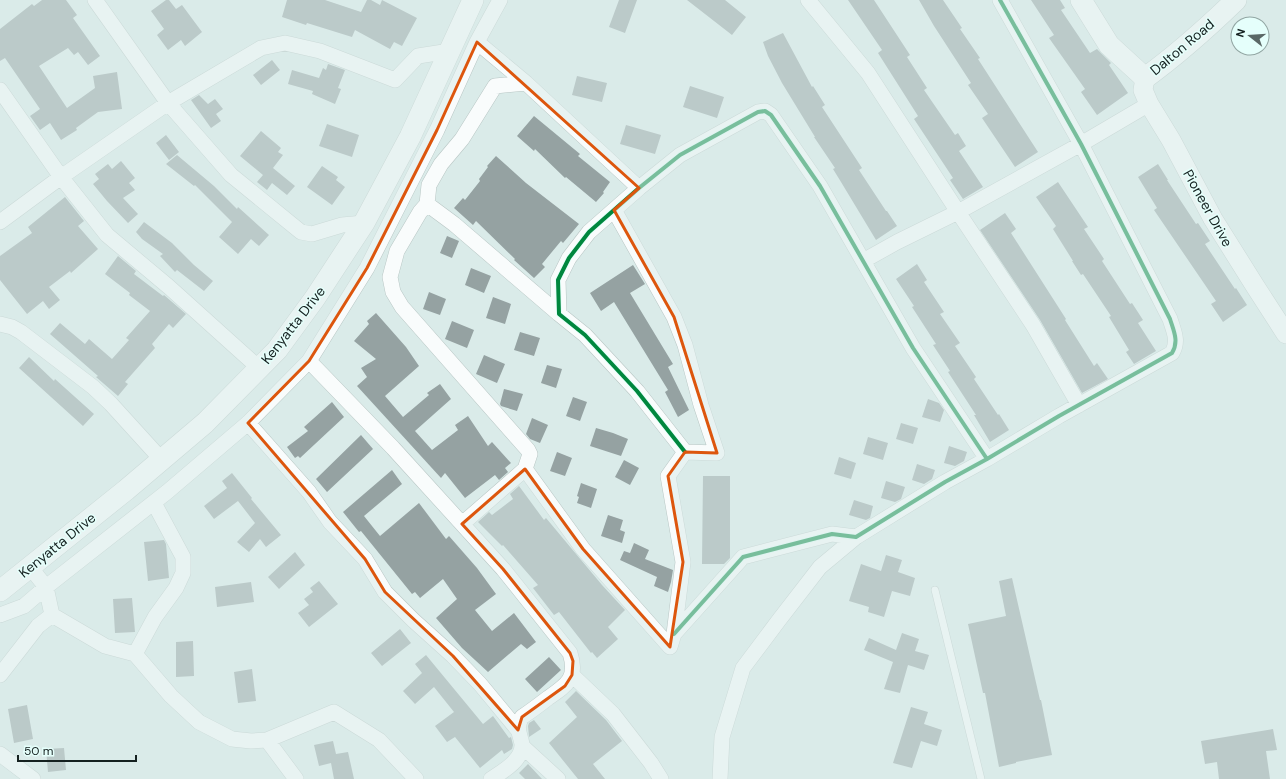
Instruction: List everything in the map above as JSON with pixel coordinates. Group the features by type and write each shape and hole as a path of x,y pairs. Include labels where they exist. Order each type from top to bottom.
{"main road":[{"name":"Kenyatta Drive","path":"0,591 126,490 205,423 277,350 315,298 364,223 410,137 473,0"},
{"path":"1081,0 1109,45 1145,78"},
{"name":"Dalton Road","path":"1145,78 1172,58 1205,30 1236,0"}],"street":[{"path":"95,0 168,103 231,175 301,232 312,234 342,225 364,223"},
{"path":"0,616 24,606 46,587 154,503 248,423 309,361 367,268 437,130 477,42 500,0"},
{"path":"808,0 868,73 1033,325 1079,405"},
{"path":"720,779 722,737 743,668 820,567 856,537 945,482 1172,353 1176,347 1176,338 1170,319 1081,144 1000,0"},
{"path":"477,42 526,83 639,188"},
{"path":"0,222 61,177 168,103 261,48 285,43 320,51 394,80 418,56 450,51"},
{"name":"Pioneer Drive","path":"1145,78 1143,90 1149,104 1171,140 1213,219 1286,334"},
{"path":"462,524 525,469 530,454 402,308 393,292 390,277 397,251 420,212 427,204 429,185 441,164 462,139 495,86 526,83"},
{"path":"0,90 61,177 107,235 169,287 259,368"},
{"path":"862,261 958,212 1081,144 1149,104"},
{"path":"559,314 558,280 569,258 589,232 639,188 680,155 758,112 764,111 771,115 820,186 862,261 914,348 987,459"},
{"path":"427,204 454,224 585,335 637,391 685,452"},
{"path":"614,210 674,317 685,345 701,405 717,453 685,452"},
{"path":"0,324 12,327 21,332 93,387 111,404 161,459"},
{"path":"309,361 393,448 503,569 570,653 573,661 572,675 565,686 522,717 519,722 518,730 522,746 520,755 512,764 491,779"},
{"path":"248,423 309,492 330,522 365,559 385,592 453,656 480,684 518,730"},
{"path":"525,469 583,549 670,647 674,634 683,562 668,476 685,452"},
{"path":"135,654 155,617 176,588 183,573 183,557 154,503"},
{"path":"674,634 744,557 832,534 856,537"},
{"path":"30,567 46,587 52,615 106,646 135,654 171,696 199,722 232,738 251,741 267,740 334,712 379,740 416,779"},
{"path":"0,675 38,626 52,615"},
{"path":"572,675 613,714 651,763 660,779"},
{"path":"267,740 296,779"},
{"path":"522,746 558,779"},
{"path":"0,754 33,779"}],"lane":[{"path":"935,590 981,779"}],"highlighted area":[{"path":"477,42 639,188 614,210 674,317 717,453 685,452 668,476 683,562 670,647 583,549 525,469 462,524 503,569 570,653 573,661 572,675 565,686 522,717 518,730 453,656 385,592 365,559 248,423 309,361 367,268 437,130"}],"building":[{"path":"42,0 66,0 77,15 73,18 100,56 88,65 78,52 74,55 68,48 39,66 67,108 95,88 93,76 117,72 122,109 98,112 76,128 77,130 61,140 50,123 40,130 30,116 40,109 5,58 0,61 0,29 32,4 34,6"},
{"path":"166,0 169,0 176,9 182,5 202,32 185,46 181,40 168,50 157,35 164,29 151,11"},
{"path":"287,0 325,0 361,12 367,0 371,0 380,5 382,0 417,18 402,46 394,42 390,49 355,30 352,37 282,17"},
{"path":"619,0 637,0 625,33 609,27"},
{"path":"687,0 725,0 746,17 732,35"},
{"path":"848,0 874,0 910,55 907,57 927,88 924,90 955,135 958,133 966,146 959,151 983,187 963,199 950,180 953,178 914,119 918,116 878,53 882,50"},
{"path":"919,0 943,0 962,28 960,29 980,58 978,59 1038,152 1015,167 982,118 988,114 968,85 971,83"},
{"path":"1031,0 1060,0 1065,8 1061,10 1090,53 1097,49 1111,63 1109,65 1128,93 1097,115 1081,92 1085,89 1049,38 1054,35"},
{"path":"783,33 812,87 813,86 825,105 822,107 862,168 859,170 897,226 876,240 833,169 835,168 814,137 782,83 768,56 763,42"},
{"path":"272,60 280,70 261,85 253,75"},
{"path":"328,64 345,70 338,88 341,89 335,104 312,94 313,91 288,84 292,70 319,78 323,68 326,70"},
{"path":"577,76 607,83 602,102 572,95"},
{"path":"690,86 724,97 717,118 683,107"},
{"path":"199,95 208,104 215,99 223,109 216,114 221,121 211,128 191,100"},
{"path":"534,116 580,154 578,156 610,182 603,192 604,193 596,202 566,177 565,178 535,149 534,151 517,136"},
{"path":"327,124 359,135 352,157 319,146"},
{"path":"626,125 661,135 655,154 620,144"},
{"path":"261,131 281,148 278,152 283,155 273,168 295,186 287,195 272,183 267,190 257,182 263,175 240,156"},
{"path":"166,135 179,152 169,160 156,143"},
{"path":"177,155 214,186 237,209 238,207 269,235 259,246 251,239 238,254 219,237 232,222 195,185 194,186 166,164"},
{"path":"496,156 526,183 579,224 563,243 561,241 542,264 545,267 534,278 476,221 473,225 454,208 463,198 465,200 480,181 479,179 488,167 487,166"},
{"path":"121,161 135,178 129,183 135,190 123,198 138,214 128,223 93,184 99,179 95,174 108,164 112,169"},
{"path":"1158,164 1196,224 1198,223 1210,241 1205,244 1247,305 1223,322 1211,304 1216,301 1154,210 1157,208 1138,177"},
{"path":"322,166 338,177 336,180 345,187 332,205 307,187"},
{"path":"1058,182 1088,227 1084,229 1104,259 1102,261 1130,304 1132,303 1143,320 1138,323 1156,351 1134,364 1126,352 1129,350 1109,317 1111,316 1083,274 1081,275 1072,261 1053,229 1056,226 1036,197"},
{"path":"65,197 84,221 78,226 98,249 71,273 70,271 49,287 60,300 49,309 43,301 27,314 0,280 0,256 32,233 28,227"},
{"path":"1005,213 1016,229 1011,233 1094,366 1097,363 1108,379 1082,393 1040,320 980,230"},
{"path":"144,222 172,243 213,281 204,291 177,270 175,272 160,256 163,254 142,239 136,232"},
{"path":"447,236 459,241 452,258 440,253"},
{"path":"118,256 136,271 134,274 163,296 164,295 186,314 173,328 169,324 152,344 155,348 125,382 128,384 118,396 96,377 98,376 50,334 60,323 85,344 89,339 112,359 129,340 126,338 150,311 129,295 130,293 105,274"},
{"path":"917,264 927,280 924,282 944,312 940,314 960,343 955,346 976,377 974,379 1009,430 990,442 974,415 976,415 948,372 950,371 933,345 936,344 896,279"},
{"path":"633,265 645,284 630,293 673,364 668,367 689,410 678,417 665,392 668,390 614,302 601,311 590,293"},
{"path":"471,268 491,276 484,293 465,285"},
{"path":"429,292 446,299 440,315 423,309"},
{"path":"493,297 511,304 505,324 486,318"},
{"path":"376,313 406,347 419,366 385,396 403,417 429,395 427,393 440,384 451,399 415,431 432,450 458,430 455,425 468,416 488,446 492,442 511,463 505,468 508,472 499,480 495,475 465,498 445,473 441,478 357,386 367,377 361,368 376,359 354,341 369,324 367,321"},
{"path":"452,321 474,330 467,348 445,339"},
{"path":"520,332 540,338 534,356 514,350"},
{"path":"484,355 505,364 497,383 476,374"},
{"path":"29,357 54,381 55,379 94,414 83,426 19,368"},
{"path":"547,365 562,369 556,388 541,383"},
{"path":"504,389 523,394 517,411 501,406 500,404"},
{"path":"573,397 587,402 580,421 566,416"},
{"path":"928,399 939,403 944,410 940,422 922,417"},
{"path":"332,402 344,417 300,458 298,456 295,458 287,447 308,431 304,427"},
{"path":"532,418 548,425 540,443 530,439 526,434"},
{"path":"901,423 918,428 913,444 896,439"},
{"path":"596,428 628,439 621,456 590,446"},
{"path":"361,435 373,449 327,492 316,479"},
{"path":"868,437 888,443 883,460 863,454"},
{"path":"949,446 967,452 964,461 955,466 944,463"},
{"path":"557,452 572,458 565,476 550,471"},
{"path":"839,457 856,463 851,479 834,474"},
{"path":"624,460 639,468 630,485 615,477"},
{"path":"917,464 935,470 932,479 924,484 912,480"},
{"path":"392,470 402,484 364,516 380,536 419,503 446,539 449,536 477,568 496,594 475,610 492,631 514,613 536,642 527,649 521,644 488,672 462,648 436,618 457,599 443,579 420,598 415,592 412,594 361,531 359,532 343,512"},
{"path":"232,473 252,498 251,499 281,535 266,547 260,539 249,552 237,542 255,523 238,501 214,519 204,506 227,488 222,481"},
{"path":"703,476 730,476 730,558 724,564 702,564"},
{"path":"886,481 905,487 901,499 895,502 881,498"},
{"path":"581,483 597,489 591,508 577,503 579,497 577,496"},
{"path":"519,486 544,520 546,518 625,610 608,627 618,639 597,658 592,652 591,653 559,612 554,615 533,588 538,585 503,545 502,546 478,522 489,512 492,515 513,499 510,494"},
{"path":"854,500 873,506 870,518 866,520 849,515"},
{"path":"608,515 623,520 620,530 625,532 622,543 601,536"},
{"path":"164,540 166,544 169,578 148,581 144,542"},
{"path":"634,543 649,550 645,559 673,570 668,592 654,586 657,577 620,560 624,551 630,553"},
{"path":"295,552 305,565 279,589 268,577"},
{"path":"886,555 902,560 898,572 915,578 910,596 892,591 884,617 868,612 869,607 849,601 861,564 881,571"},
{"path":"1012,578 1041,700 1052,755 999,767 985,693 983,693 968,624 1006,616 999,581"},
{"path":"319,581 338,604 309,627 298,613 309,605 304,599 313,592 310,588"},
{"path":"251,582 254,602 217,607 215,587"},
{"path":"132,598 135,632 115,633 113,599"},
{"path":"400,629 411,643 382,666 371,653"},
{"path":"902,633 919,639 915,651 929,655 924,670 908,665 900,693 884,689 893,662 864,650 869,638 896,650"},
{"path":"193,641 194,676 176,677 176,642"},
{"path":"426,655 483,724 493,716 509,738 511,737 513,745 512,749 504,754 502,750 480,768 455,737 447,742 435,726 454,712 434,687 415,704 403,691 422,673 415,664"},
{"path":"549,657 561,670 537,692 525,679"},
{"path":"252,669 256,701 238,703 234,672"},
{"path":"576,691 606,720 622,741 593,764 605,779 578,779 549,743 577,717 565,702"},
{"path":"27,705 33,739 14,743 8,709"},
{"path":"911,707 928,712 924,724 942,730 937,746 921,741 912,768 893,763"},
{"path":"534,720 541,729 529,737 528,726 529,723"},
{"path":"1273,729 1277,750 1266,751 1270,779 1219,779 1217,762 1205,764 1201,741"},
{"path":"333,741 336,754 348,752 354,779 334,779 331,763 319,766 314,745"},
{"path":"64,748 66,770 48,772 46,749"},
{"path":"528,764 542,779 525,779 519,773"}],"cycle path":[{"path":"674,634 743,557 832,534 856,537 945,482 1172,353 1175,340 1170,319 1081,144 1000,0"},
{"path":"685,452 637,391 585,335 559,314 558,280 569,258 589,232 639,188 680,155 758,112 765,111 771,115 820,186 913,348 987,459"}]}
